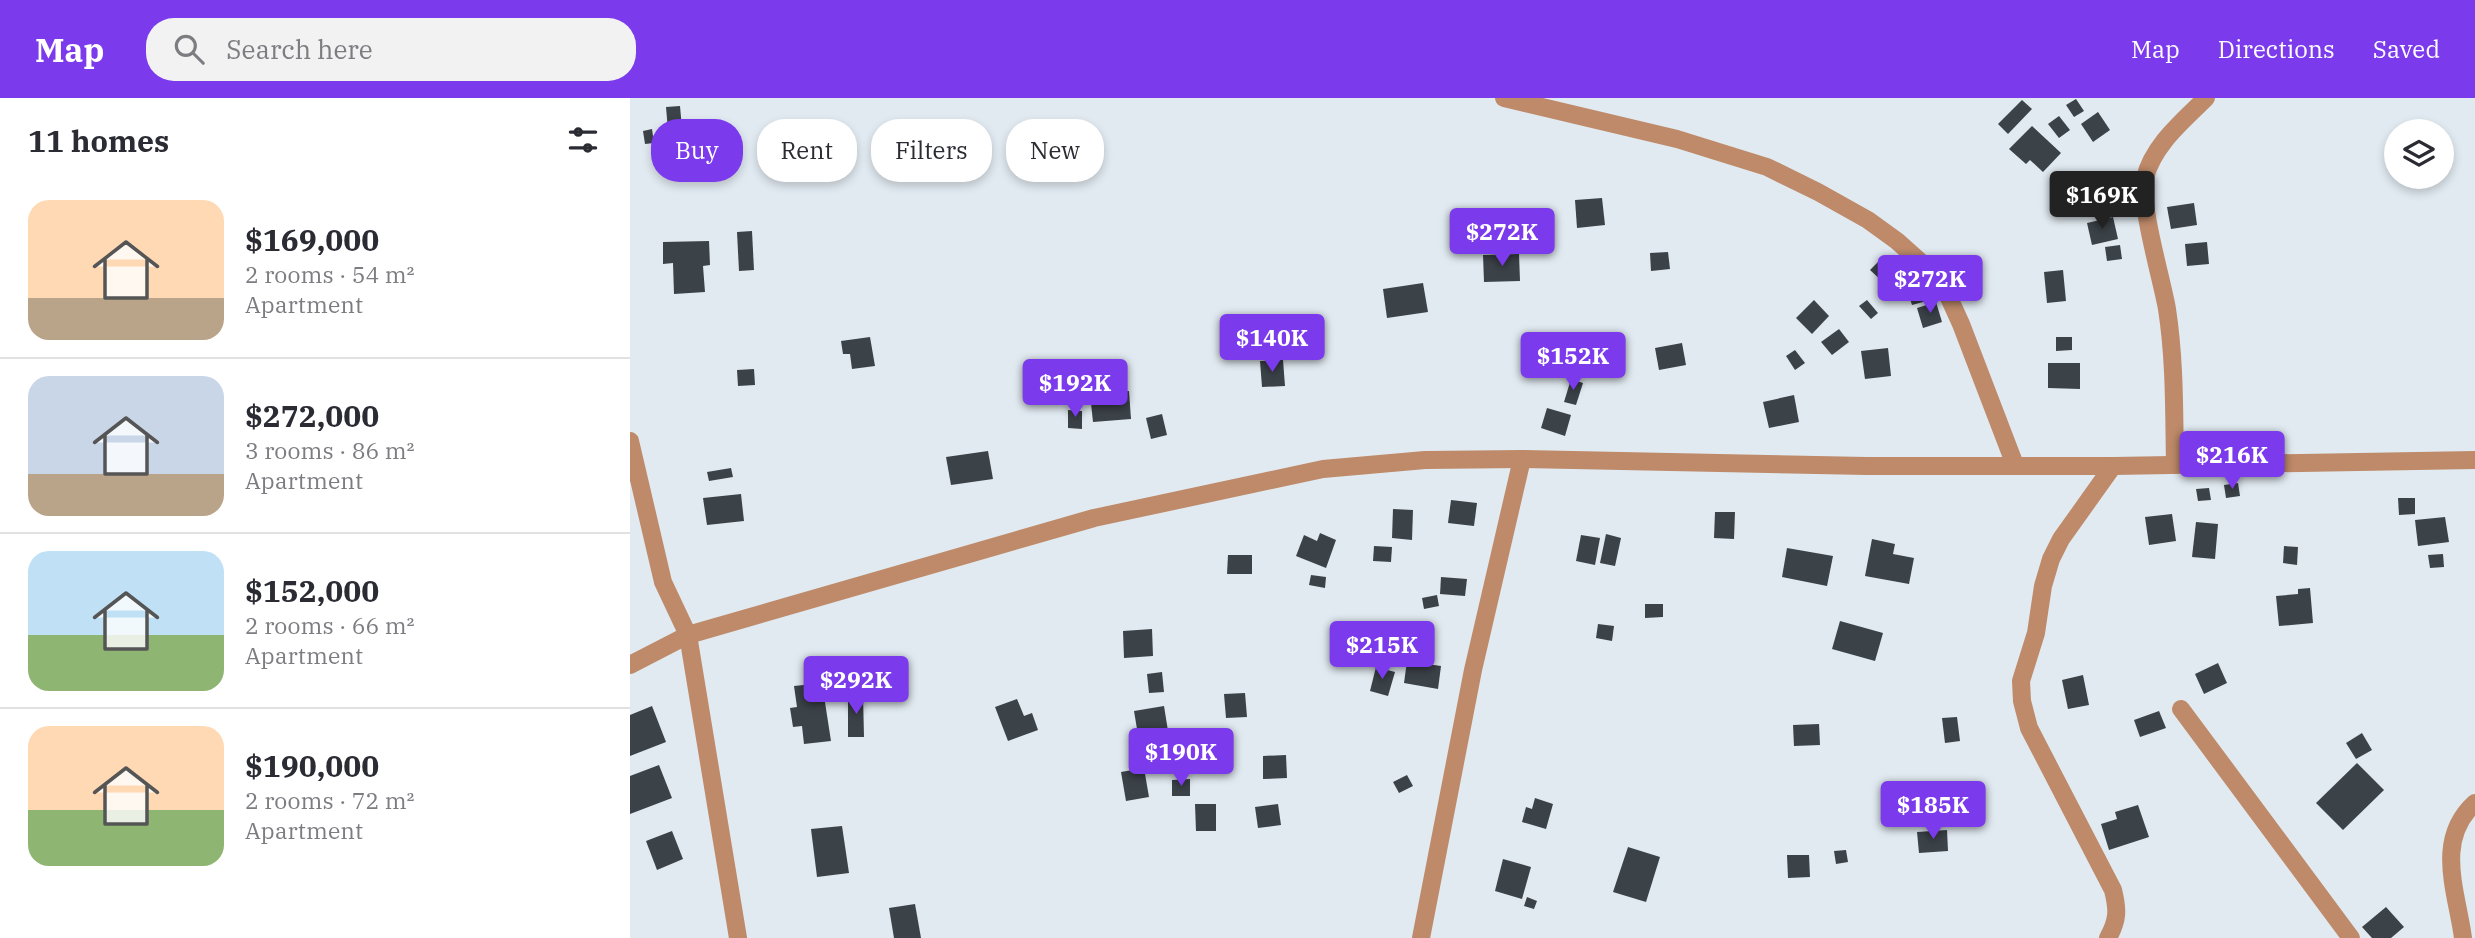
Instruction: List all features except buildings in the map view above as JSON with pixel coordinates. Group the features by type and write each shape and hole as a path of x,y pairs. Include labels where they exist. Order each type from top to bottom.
{"street":[{"path":"1504,98 1677,139 1767,167 1838,203 1897,241 1925,266 1945,291 1961,324 2015,465"},
{"path":"2175,464 2173,374 2167,311 2145,201 2144,180 2157,149 2206,98"},
{"path":"630,441 663,582 688,635 738,938"},
{"path":"630,665 688,635 1094,518 1323,469 1425,460 1867,466 2113,466 2475,460"},
{"path":"1421,938 1474,670 1522,460"},
{"path":"2108,938 2118,911 2113,890 2057,788 2029,728 2022,701 2021,681 2036,633 2043,586 2051,559 2113,466"},
{"path":"2181,709 2351,938"},
{"path":"2463,938 2451,874 2451,847 2459,824 2475,803"}]}
